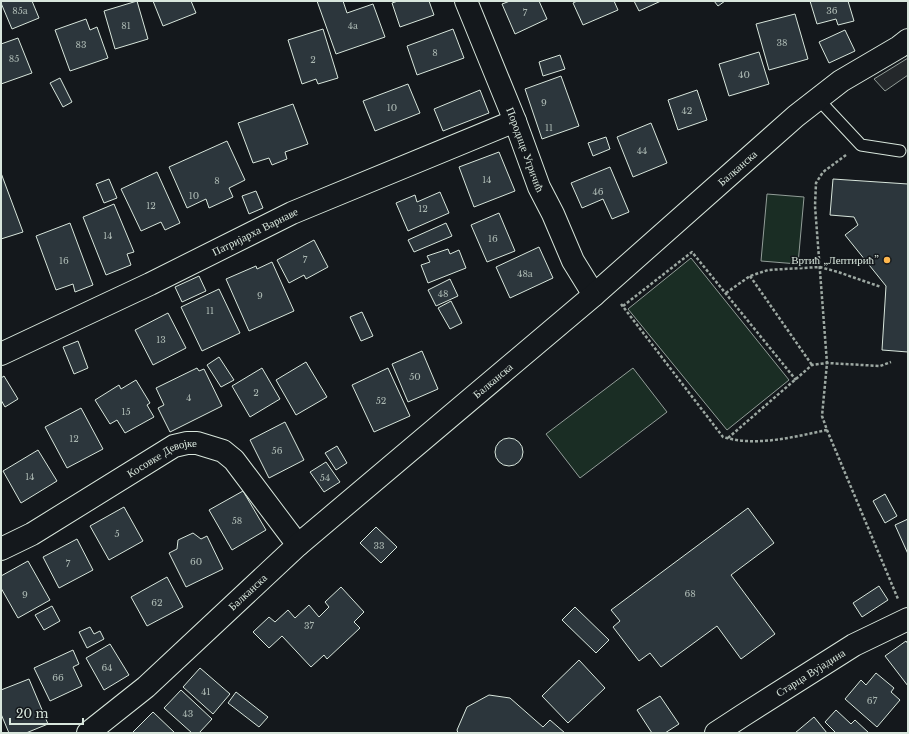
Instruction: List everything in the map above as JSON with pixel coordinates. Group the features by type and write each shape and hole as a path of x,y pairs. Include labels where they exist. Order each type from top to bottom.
{"street":[{"name":"Породице Угричић","path":"466,1 515,121 539,187 553,214 573,261 600,290"},
{"name":"Балканска","path":"88,733 146,687 298,545 600,290 796,116 841,81 899,47 908,40"},
{"name":"Патријарха Варнаве","path":"1,354 150,284 292,213 515,121"},
{"name":"Косовке Девојке","path":"1,549 32,534 174,446 188,443 197,443 223,451 234,460 298,545"},
{"name":"Старца Вујадина","path":"716,733 854,645 907,619"}],"lane":[{"path":"818,99 861,144 900,151"}],"path":[{"path":"861,144 823,172 816,182 815,206 827,363 822,416 907,619"},
{"path":"623,306 692,252 796,380"},
{"path":"726,293 750,276 768,270 820,267 881,287"},
{"path":"750,276 812,365"},
{"path":"600,290 623,306 723,436 734,440 757,441 783,439 827,430"},
{"path":"728,438 812,365 827,363 880,366 891,362"}],"green space":[{"path":"767,194 804,197 798,264 761,261"},
{"path":"691,258 789,380 727,430 628,309"},
{"path":"633,368 667,412 580,478 546,434"}],"shaded area":[{"path":"908,58 908,75 885,91 874,79"}],"building":[{"path":"1,1 32,1 39,18 12,29"},
{"path":"137,1 148,39 115,49 104,11"},
{"path":"153,1 191,1 196,13 163,26"},
{"path":"317,1 343,1 347,13 373,4 385,37 336,54"},
{"path":"398,1 429,1 434,15 400,27 392,3"},
{"path":"510,1 539,1 547,19 515,34 502,4"},
{"path":"577,1 614,1 618,10 583,25 573,3"},
{"path":"634,1 661,1 639,11"},
{"path":"714,1 725,1 718,6"},
{"path":"810,1 848,1 854,21 838,25 836,19 817,24"},
{"path":"795,14 808,59 769,70 756,24"},
{"path":"86,19 90,30 97,27 108,58 70,71 55,30"},
{"path":"323,29 338,78 318,84 316,79 302,84 288,40"},
{"path":"453,29 464,58 417,75 407,46"},
{"path":"845,30 855,51 829,63 819,42"},
{"path":"18,38 32,73 1,84 1,44"},
{"path":"759,52 769,84 729,96 719,64"},
{"path":"560,55 565,69 543,76 539,62"},
{"path":"561,76 579,126 542,139 525,89"},
{"path":"60,78 72,102 63,107 50,83"},
{"path":"408,84 420,113 375,131 363,101"},
{"path":"480,90 489,113 443,131 434,109"},
{"path":"697,90 707,120 678,130 668,100"},
{"path":"293,104 308,144 285,152 287,159 272,165 269,158 253,163 238,123"},
{"path":"651,123 667,163 633,177 617,137"},
{"path":"606,137 610,149 593,156 588,143"},
{"path":"227,141 245,180 229,188 233,197 209,208 206,199 187,208 169,167"},
{"path":"499,152 515,191 474,207 459,167"},
{"path":"610,167 629,212 612,219 603,199 582,208 571,183"},
{"path":"157,172 180,223 165,230 161,222 141,231 121,189"},
{"path":"1,173 23,232 1,239"},
{"path":"109,179 117,198 104,203 96,184"},
{"name":"Вртић „Лептирић”","path":"833,179 908,184 908,352 882,350 886,286 845,235 858,225 854,217 830,215"},
{"path":"256,191 263,208 249,214 242,196"},
{"path":"440,192 449,213 408,231 396,203 415,195 417,202"},
{"path":"114,204 134,252 127,254 131,265 106,275 83,217"},
{"path":"499,213 515,251 487,262 471,225"},
{"path":"70,223 93,285 75,292 73,284 56,290 36,236"},
{"path":"446,223 452,236 414,252 408,240"},
{"path":"314,240 328,267 306,279 304,275 289,283 277,260"},
{"path":"539,247 553,278 510,298 496,267"},
{"path":"448,249 450,254 459,250 466,268 428,283 421,265 430,262 427,256"},
{"path":"272,262 294,311 249,331 226,279 256,266 257,269"},
{"path":"199,276 206,291 182,302 175,287"},
{"path":"450,279 458,296 436,306 428,290"},
{"path":"219,289 240,333 202,351 181,307"},
{"path":"451,301 462,323 450,329 438,308"},
{"path":"362,312 373,336 361,341 350,317"},
{"path":"168,313 186,348 153,365 135,330"},
{"path":"78,341 88,368 74,374 63,347"},
{"path":"422,351 438,389 408,402 392,364"},
{"path":"219,357 234,380 221,387 207,365"},
{"path":"306,362 327,397 296,415 276,380"},
{"path":"197,368 199,371 204,369 222,406 170,432 158,408 164,405 156,388"},
{"path":"262,368 280,399 250,417 232,386"},
{"path":"388,368 410,416 374,432 352,385"},
{"path":"4,376 18,399 5,407 1,400 1,378"},
{"path":"136,380 150,403 147,405 154,417 125,433 117,420 110,424 95,400 119,385 121,389"},
{"path":"81,408 103,449 67,468 45,427"},
{"path":"285,422 304,460 269,478 250,440"},
{"path":"509,438 519,442 523,452 519,462 509,466 499,462 495,452 499,442"},
{"path":"337,446 347,463 336,470 325,453"},
{"path":"38,450 57,481 21,503 3,471"},
{"path":"326,462 340,482 324,492 310,472"},
{"path":"243,491 266,530 232,550 209,510"},
{"path":"885,494 897,516 885,523 873,501"},
{"path":"124,507 143,541 109,560 90,526"},
{"path":"748,508 774,543 731,575 775,634 741,659 717,626 661,667 650,653 639,661 613,627 620,621 611,610"},
{"path":"908,519 908,554 895,525"},
{"path":"376,527 397,547 381,563 360,543"},
{"path":"193,533 201,539 207,536 223,569 186,587 169,553 177,549 178,540"},
{"path":"77,539 93,570 59,588 43,557"},
{"path":"28,561 50,600 18,618 1,588 1,576"},
{"path":"167,577 183,607 147,626 131,597"},
{"path":"879,586 888,600 862,617 853,603"},
{"path":"341,587 364,612 354,622 360,628 327,659 324,655 311,667 282,636 269,648 253,632 269,617 275,622 288,610 295,618 309,605 319,617 329,607 325,602"},
{"path":"52,606 60,621 44,630 35,615"},
{"path":"575,607 609,640 596,653 562,620"},
{"path":"90,627 94,634 100,631 104,639 87,648 79,632"},
{"path":"906,641 908,644 908,686 885,656"},
{"path":"110,644 129,675 104,690 86,658"},
{"path":"73,650 79,664 73,667 82,686 50,701 34,668"},
{"path":"579,660 605,688 568,723 542,696"},
{"path":"200,668 230,694 213,714 183,687"},
{"path":"876,673 894,688 891,692 900,700 877,727 845,699 861,680 866,685"},
{"path":"29,679 48,724 26,733 9,733 1,714 1,690"},
{"path":"181,690 212,719 199,733 192,733 164,708"},
{"path":"236,692 268,717 259,727 228,703"},
{"path":"489,695 510,698 543,727 550,720 565,733 458,733 457,730 467,707"},
{"path":"660,696 679,724 665,733 652,733 637,710"},
{"path":"836,710 851,724 855,720 869,733 836,733 825,722"},
{"path":"153,712 175,733 132,733"},
{"path":"814,717 827,733 795,733"}],"place":[{"name":"Вртић „Лептирић”","path":"887,260"}]}
